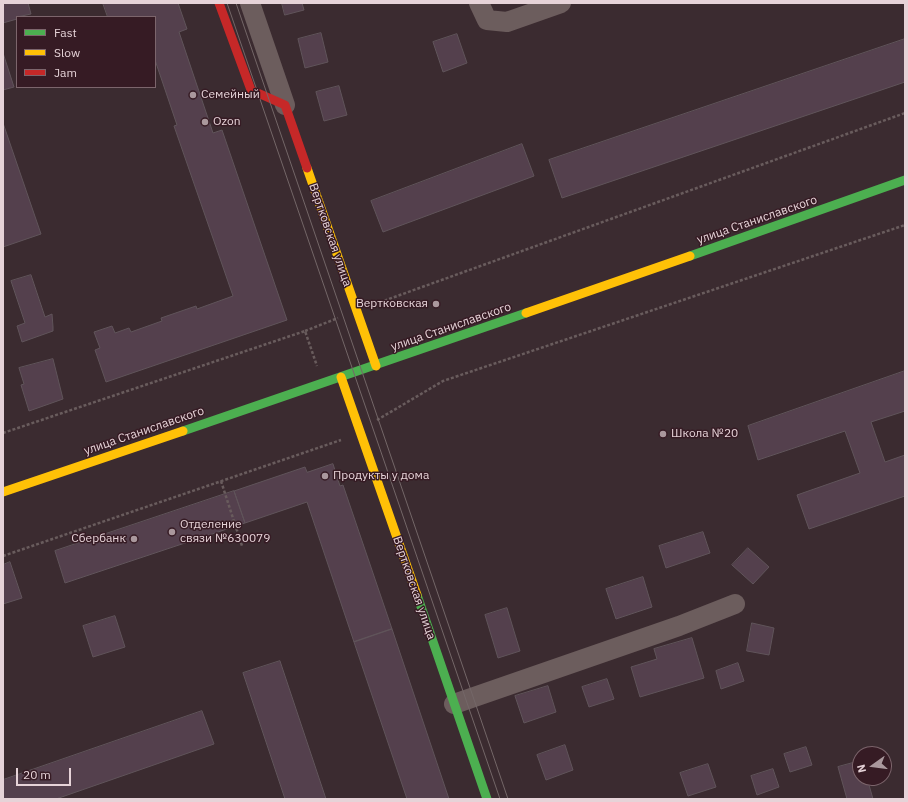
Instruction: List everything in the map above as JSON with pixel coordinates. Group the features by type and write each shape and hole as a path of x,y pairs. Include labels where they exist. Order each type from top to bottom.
{"main road":[{"path":"219,3 251,90 284,105"},
{"name":"Вертковская улица","path":"284,105 376,366"},
{"name":"улица Станиславского","path":"3,492 376,366 905,180"},
{"name":"Вертковская улица","path":"341,377 488,799"}],"street":[{"name":"Вертковская улица","path":"250,3 284,105"},
{"path":"479,3 487,20 507,22 562,3"},
{"path":"454,704 672,629 734,604"}],"path":[{"path":"3,433 305,331 905,113"},
{"path":"360,430 442,381 905,225"},
{"path":"305,331 322,384"},
{"path":"3,556 343,440 340,433"},
{"path":"221,481 242,546"}],"building":[{"path":"3,3 28,3 31,14 16,16 16,19 3,23"},
{"path":"103,3 178,3 187,29 179,32 213,133 222,130 287,320 106,382 95,350 100,348 94,332 112,326 115,333 129,328 131,332 162,321 161,318 196,306 197,309 233,296 174,126 177,125 156,63 156,16 108,16"},
{"path":"282,3 302,3 304,10 285,15"},
{"path":"321,33 328,62 305,68 298,39"},
{"path":"457,34 467,63 443,72 433,42"},
{"path":"905,39 905,82 562,198 549,160"},
{"path":"3,53 14,87 3,90"},
{"path":"339,86 347,115 324,121 316,92"},
{"path":"3,123 41,234 3,247"},
{"path":"522,144 534,176 383,232 371,201"},
{"path":"31,275 45,317 52,314 53,331 22,342 17,326 25,323 11,281"},
{"path":"53,359 63,399 29,411 21,385 24,384 19,368"},
{"path":"905,371 905,411 871,422 885,462 905,455 905,496 809,529 797,495 860,473 845,431 758,460 748,426"},
{"path":"333,464 340,486 343,485 392,629 354,642 307,502 245,523 234,491 305,467 307,472"},
{"path":"234,491 245,523 65,583 55,551"},
{"path":"703,532 710,553 666,568 659,546"},
{"path":"748,548 769,567 753,584 732,565"},
{"path":"10,562 22,598 3,604 3,565"},
{"path":"643,577 652,607 616,619 606,589"},
{"path":"507,608 520,651 498,658 485,615"},
{"path":"115,616 125,647 93,657 83,626"},
{"path":"752,623 774,628 769,655 747,651"},
{"path":"392,629 449,799 407,799 354,642"},
{"path":"692,638 704,678 640,697 631,667 657,659 654,649"},
{"path":"280,661 326,799 285,799 243,673"},
{"path":"738,663 744,681 721,689 716,671"},
{"path":"607,679 614,699 589,707 582,687"},
{"path":"548,686 556,712 524,723 515,696"},
{"path":"202,711 214,744 56,799 3,799 3,780"},
{"path":"565,745 573,770 546,780 537,755"},
{"path":"806,747 812,765 790,772 784,754"},
{"path":"852,763 852,786 869,786 873,799 847,799 838,767"},
{"path":"708,764 716,787 688,796 680,773"},
{"path":"773,769 779,787 757,795 751,776"}],"tram line":[{"path":"227,3 500,799"},
{"path":"236,3 508,799"}],"traffic: fast":[{"path":"690,256 905,180"},
{"path":"183,431 526,313"},
{"path":"417,595 487,799"}],"traffic: slow":[{"path":"307,168 376,366"},
{"path":"526,313 690,256"},
{"path":"341,377 417,595"},
{"path":"3,492 183,431"}],"traffic: jam":[{"path":"219,3 251,90 285,105 307,168"}],"place":[{"name":"Семейный","path":"193,95"},
{"name":"Ozon","path":"205,122"},
{"name":"Вертковская","path":"436,304"},
{"name":"Школа №20","path":"663,434"},
{"name":"Продукты у дома","path":"325,476"},
{"name":"Отделение связи №630079","path":"172,532"},
{"name":"Сбербанк","path":"134,539"}]}
